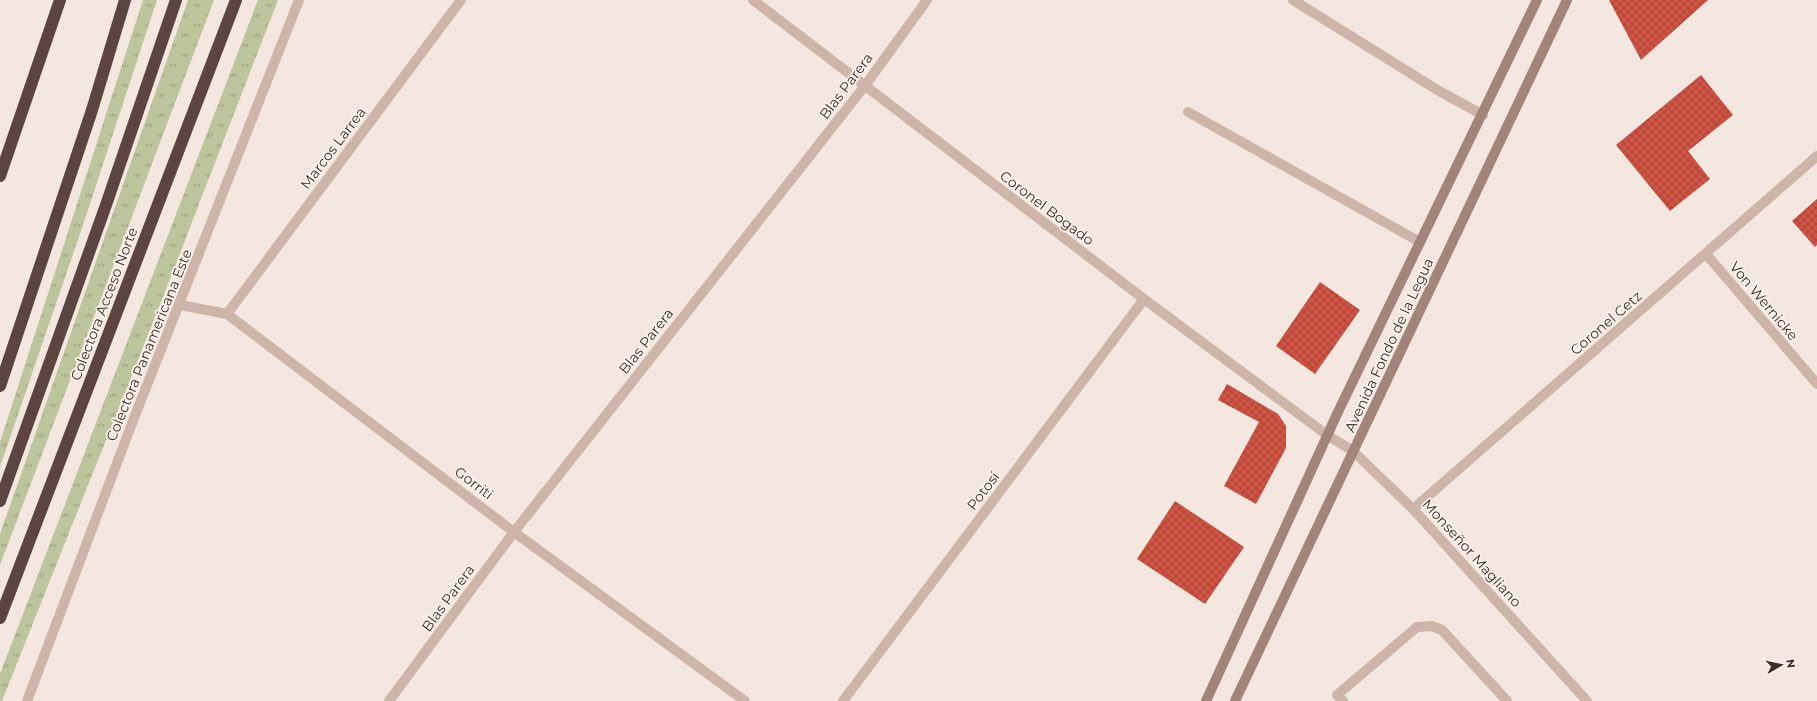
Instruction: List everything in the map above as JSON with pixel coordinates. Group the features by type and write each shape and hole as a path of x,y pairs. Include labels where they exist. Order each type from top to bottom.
{"highway":[{"path":"0,176 60,0"},
{"path":"0,386 92,110 125,0"},
{"path":"0,501 104,212 176,0"},
{"name":"Colectora Acceso Norte","path":"0,618 236,0"}],"main road":[{"name":"Avenida Fondo de la Legua","path":"1206,701 1327,435 1538,0"},
{"name":"Avenida Fondo de la Legua","path":"1235,701 1567,0"}],"street":[{"name":"Colectora Panamericana Este","path":"27,701 134,418 180,305 299,0"},
{"name":"Marcos Larrea","path":"227,314 462,0"},
{"name":"Coronel Bogado","path":"753,0 864,87 1144,299 1327,435"},
{"name":"Blas Parera","path":"389,701 514,532 864,87 928,0"},
{"path":"1292,0 1439,91 1483,115"},
{"path":"1188,112 1420,242"},
{"name":"Coronel Cetz","path":"1413,509 1817,156"},
{"name":"Von Wernicke","path":"1706,254 1817,384"},
{"name":"Potosí","path":"843,701 1144,299"},
{"name":"Gorriti","path":"180,305 227,314 514,532 745,701"},
{"name":"Monseñor Magliano","path":"1327,435 1353,451 1413,509 1586,701"},
{"path":"1337,699 1385,653 1417,627 1432,626 1442,630 1507,701"}],"green space":[{"path":"143,0 157,0 83,225 0,467 0,442"},
{"path":"188,0 214,0 0,565 0,534"},
{"path":"258,0 278,0 165,292 2,701 0,701 0,674"}],"building":[{"path":"1609,0 1708,0 1641,60"},
{"path":"1701,75 1733,115 1688,151 1710,179 1670,211 1616,145"},
{"path":"1817,199 1817,245 1815,247 1792,221"},
{"path":"1320,282 1360,310 1315,374 1276,346"},
{"path":"1227,384 1278,414 1286,426 1286,448 1256,504 1224,486 1259,422 1218,400"},
{"path":"1175,501 1244,547 1205,604 1137,559"}]}
